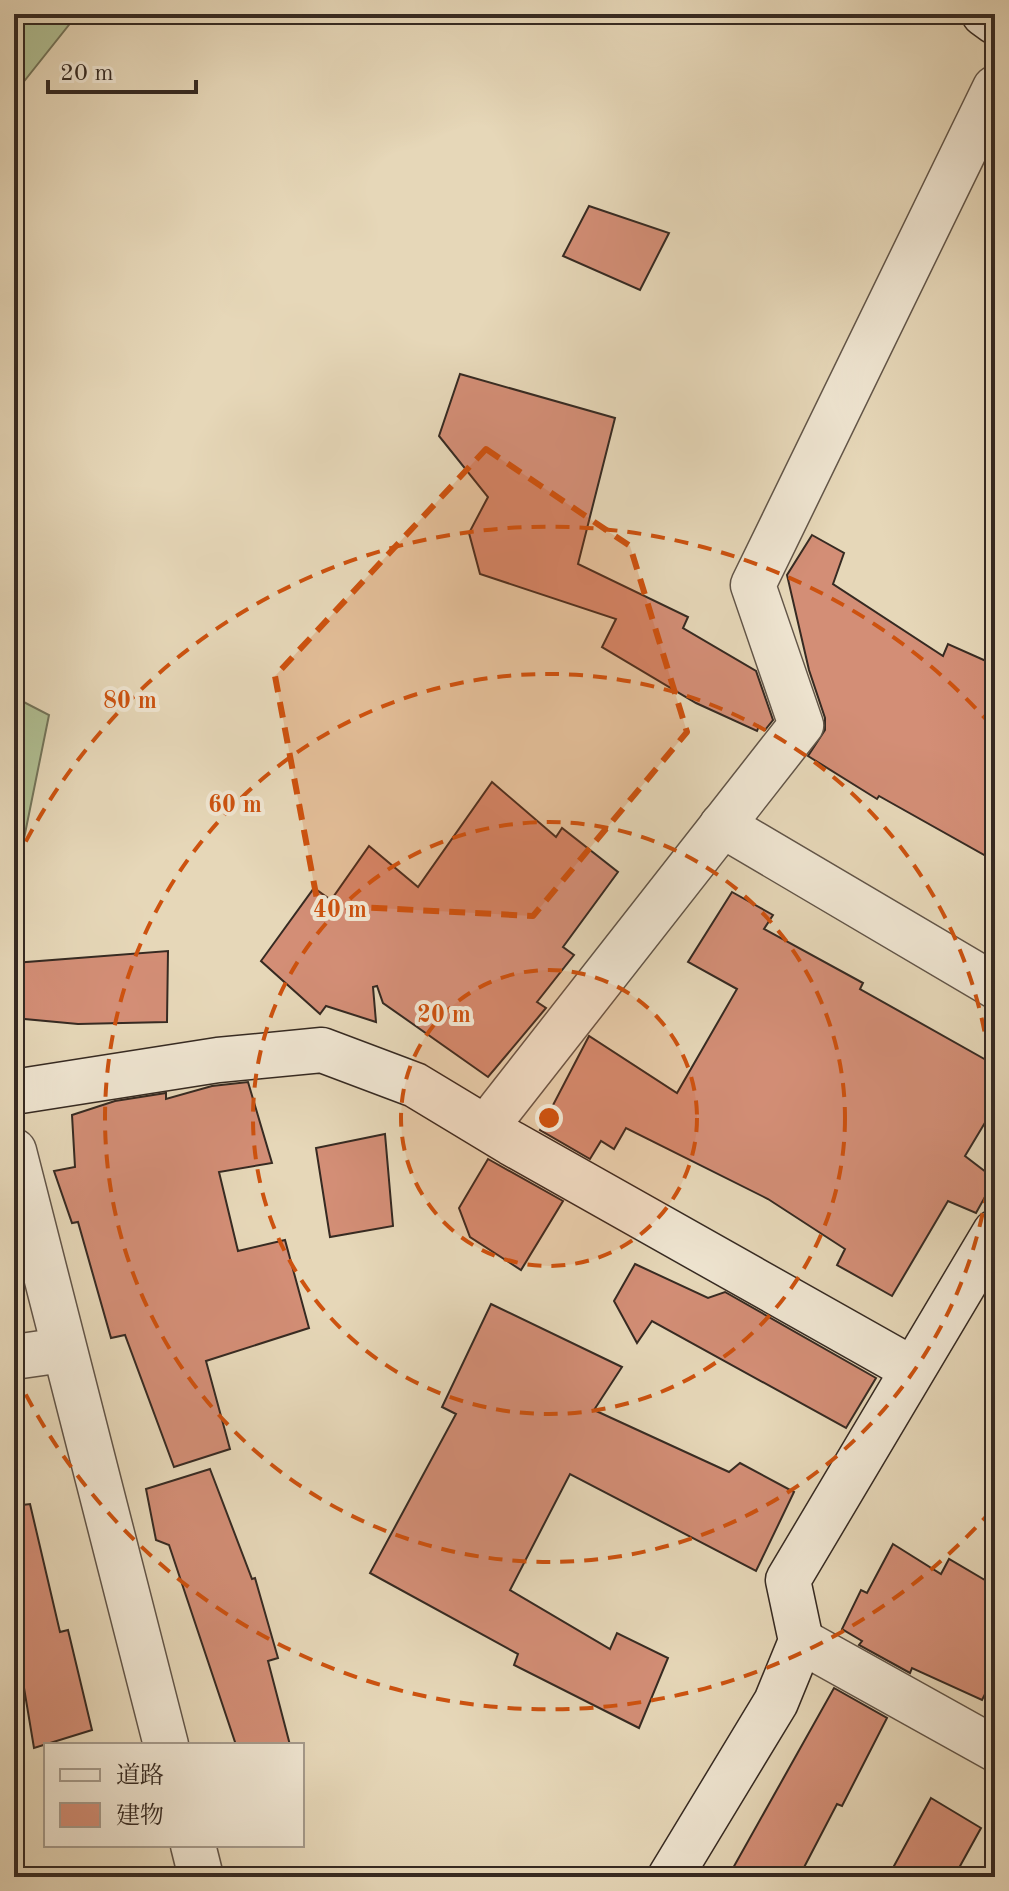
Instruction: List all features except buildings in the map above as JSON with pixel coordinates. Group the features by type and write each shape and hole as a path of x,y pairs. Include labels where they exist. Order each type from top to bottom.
{"street":[{"path":"984,14 995,22"},
{"path":"486,1127 801,725 753,585 995,88"},
{"path":"722,825 995,986"},
{"path":"14,1092 218,1060 322,1050 415,1085 912,1369"},
{"path":"14,1151 165,1743"},
{"path":"670,1877 776,1702 801,1641 788,1580 995,1232"},
{"path":"14,1357 63,1350"},
{"path":"801,1641 995,1749"},
{"path":"194,1847 201,1877"}],"highlighted area":[{"path":"486,449 630,546 687,732 533,916 318,905 275,676"}],"green space":[{"path":"14,14 76,16 14,94"},
{"path":"14,697 49,715 14,888"}]}
